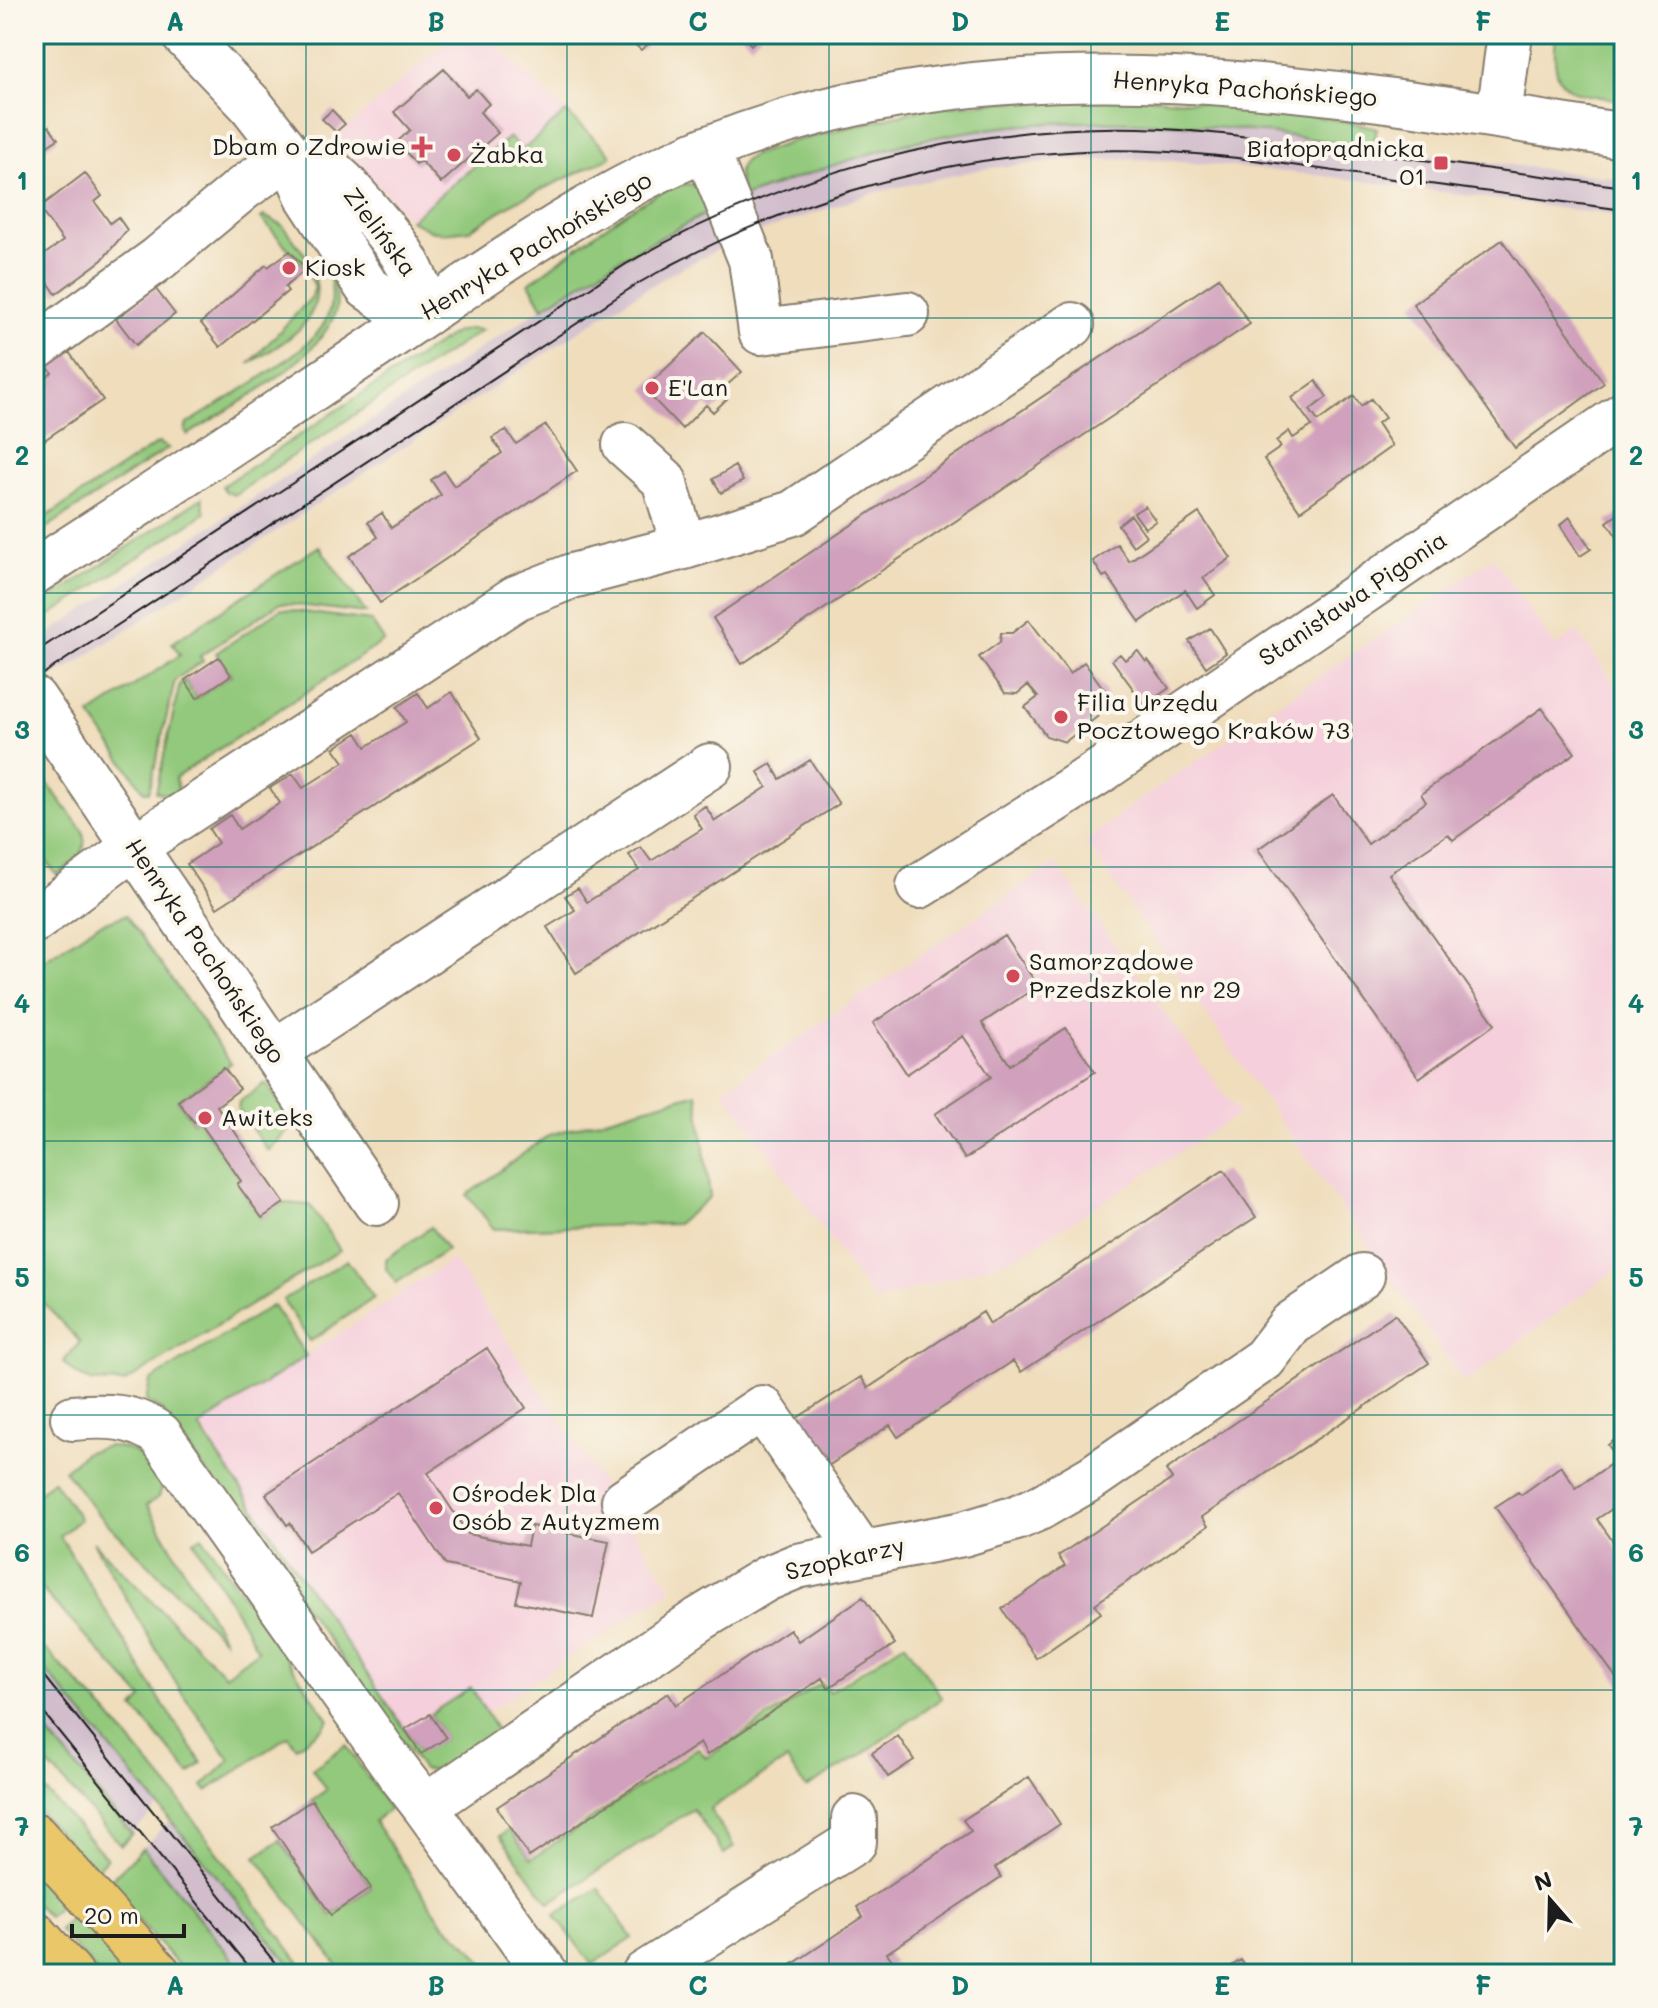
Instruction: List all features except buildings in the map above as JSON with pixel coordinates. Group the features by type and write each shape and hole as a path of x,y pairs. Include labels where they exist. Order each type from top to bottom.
{"main road":[{"path":"34,1835 159,1974"},
{"path":"34,1933 71,1974"}],"street":[{"name":"Zielińska","path":"183,34 251,105 290,155 308,197 367,287 390,303 426,313"},
{"path":"1499,115 1510,34"},
{"name":"Henryka Pachońskiego","path":"34,572 426,313 608,197 706,149 799,117 949,86 1147,77 1358,95 1624,136"},
{"path":"706,149 751,260 761,332 907,314"},
{"path":"34,349 158,259 242,189 290,155"},
{"path":"34,921 134,847 516,598 572,576 684,547 793,513 1072,325"},
{"name":"Stanisława Pigonia","path":"919,886 1102,770 1624,414"},
{"path":"625,445 664,480 684,547"},
{"name":"Henryka Pachońskiego","path":"34,699 376,1203"},
{"path":"274,1052 710,766"},
{"name":"Szopkarzy","path":"425,1807 700,1619 766,1579 797,1566 963,1534 1039,1508 1093,1477 1264,1359 1291,1324 1362,1276"},
{"path":"624,1501 762,1408 861,1552"},
{"path":"73,1418 122,1417 149,1426 160,1435 398,1772 546,1974"},
{"path":"644,1974 854,1842 854,1818"}],"shaded area":[{"path":"456,34 485,34 566,112 523,151 509,137 410,220 335,138"},
{"path":"1084,121 1238,127 1373,148 1624,179 1624,217 1310,174 1151,159 1065,160 982,169 876,192 759,232 743,197 849,160 926,139 1007,126"},
{"path":"717,208 731,243 672,273 608,312 34,688 34,645 45,636 543,307 623,257"},
{"path":"1493,558 1555,646 1578,632 1624,699 1624,1263 1464,1383 1085,841 1148,794"},
{"name":"Samorządowe Przedszkole nr 29","path":"1055,863 1239,1114 1017,1257 875,1302 723,1090"},
{"name":"Ośrodek Dla Osób z Autyzmem","path":"453,1259 672,1589 486,1713 470,1688 405,1729 198,1426"},
{"path":"34,1656 160,1805 132,1834 34,1716"},
{"path":"171,1818 298,1974 244,1974 143,1848"}],"green space":[{"path":"1556,34 1606,34 1624,45 1624,100 1568,88 1556,69"},
{"path":"1113,94 1279,111 1377,128 1373,148 1260,132 1148,123 1035,124 978,130 877,152 743,197 738,173 743,162 751,156 794,141 931,107"},
{"path":"566,112 611,157 517,201 469,230 444,233 410,220 509,137 523,150"},
{"path":"686,184 700,185 717,208 623,257 543,307 529,283 629,211 669,189"},
{"path":"264,216 282,225 310,261 306,269 261,218"},
{"path":"314,273 317,290 309,318 300,329 249,364 311,298 315,287 310,277"},
{"path":"332,276 337,303 335,313 310,349 271,382 188,435 185,431 187,424 282,363 314,336 330,308"},
{"path":"482,330 234,495 222,486 456,332"},
{"path":"158,443 168,448 34,536 34,525"},
{"path":"202,498 205,513 34,626 34,615 45,602"},
{"path":"319,546 366,613 280,603 200,656 203,661 175,680 149,792 144,791 90,715 180,655 172,643"},
{"path":"281,609 371,621 384,641 175,778 180,796 156,792 180,683 185,680 197,698 231,675 216,653"},
{"path":"34,765 82,830 84,838 83,851 57,875 34,844"},
{"path":"126,915 231,1063 178,1101 193,1122 198,1120 241,1181 238,1184 261,1218 284,1203 310,1205 340,1250 124,1383 105,1383 78,1375 63,1362 80,1342 34,1293 34,967 97,925"},
{"path":"266,1083 294,1124 268,1151 238,1109 239,1102"},
{"path":"697,1093 710,1197 677,1224 494,1229 467,1195 549,1135"},
{"path":"431,1227 447,1250 396,1283 386,1269 386,1259"},
{"path":"347,1260 374,1298 310,1341 283,1300"},
{"path":"273,1305 306,1356 199,1427 421,1753 445,1738 430,1714 471,1688 499,1734 442,1771 423,1770 162,1411 146,1401 150,1381"},
{"path":"108,1446 126,1449 140,1456 164,1480 159,1497 147,1505 225,1641 97,1513 64,1470 86,1452"},
{"path":"53,1480 80,1519 60,1536 202,1763 190,1774 134,1708 143,1698 34,1581 34,1498"},
{"path":"202,1536 329,1720 296,1747 288,1736 207,1791 203,1786 230,1760 180,1690 93,1542 225,1675 258,1650 194,1541"},
{"path":"905,1643 942,1698 861,1755 806,1788 787,1760 710,1809 734,1847 724,1854 693,1809 549,1903 500,1836 509,1830 531,1859 698,1748 706,1758 821,1683 829,1692"},
{"path":"34,1644 46,1650 106,1712 173,1792 308,1974 298,1974 34,1656"},
{"path":"34,1716 132,1834 121,1845 34,1749"},
{"path":"346,1745 390,1809 374,1821 442,1922 472,1949 492,1974 344,1974 256,1857 280,1840 331,1915 371,1888 312,1800 326,1790 312,1769"},
{"path":"34,1779 107,1858 94,1871 34,1806"},
{"path":"143,1848 244,1974 186,1974 106,1884"},
{"path":"34,1865 65,1900 48,1917 34,1902"},
{"path":"599,1888 632,1938 592,1965 555,1915"},
{"path":"76,1913 132,1974 99,1974 59,1930"}],"tram line":[{"path":"34,653 626,264 685,232 746,205 873,161 1004,135 1071,129 1139,128 1244,136 1624,187"},
{"path":"34,680 637,284 742,231 852,190 909,175 1025,155 1118,150 1253,160 1624,210"},
{"path":"34,1664 284,1974"},
{"path":"34,1701 255,1974"}],"place":[{"name":"Dbam o Zdrowie","path":"422,147"},
{"name":"Żabka","path":"454,155"},
{"name":"Białoprądnicka 01","path":"1441,163"},
{"name":"Kiosk","path":"289,268"},
{"name":"E'Lan","path":"652,388"},
{"name":"Filia Urzędu Pocztowego Kraków 73","path":"1061,717"},
{"name":"Samorządowe Przedszkole nr 29","path":"1013,976"},
{"name":"Awiteks","path":"205,1118"},
{"name":"Ośrodek Dla Osób z Autyzmem","path":"436,1508"}]}
